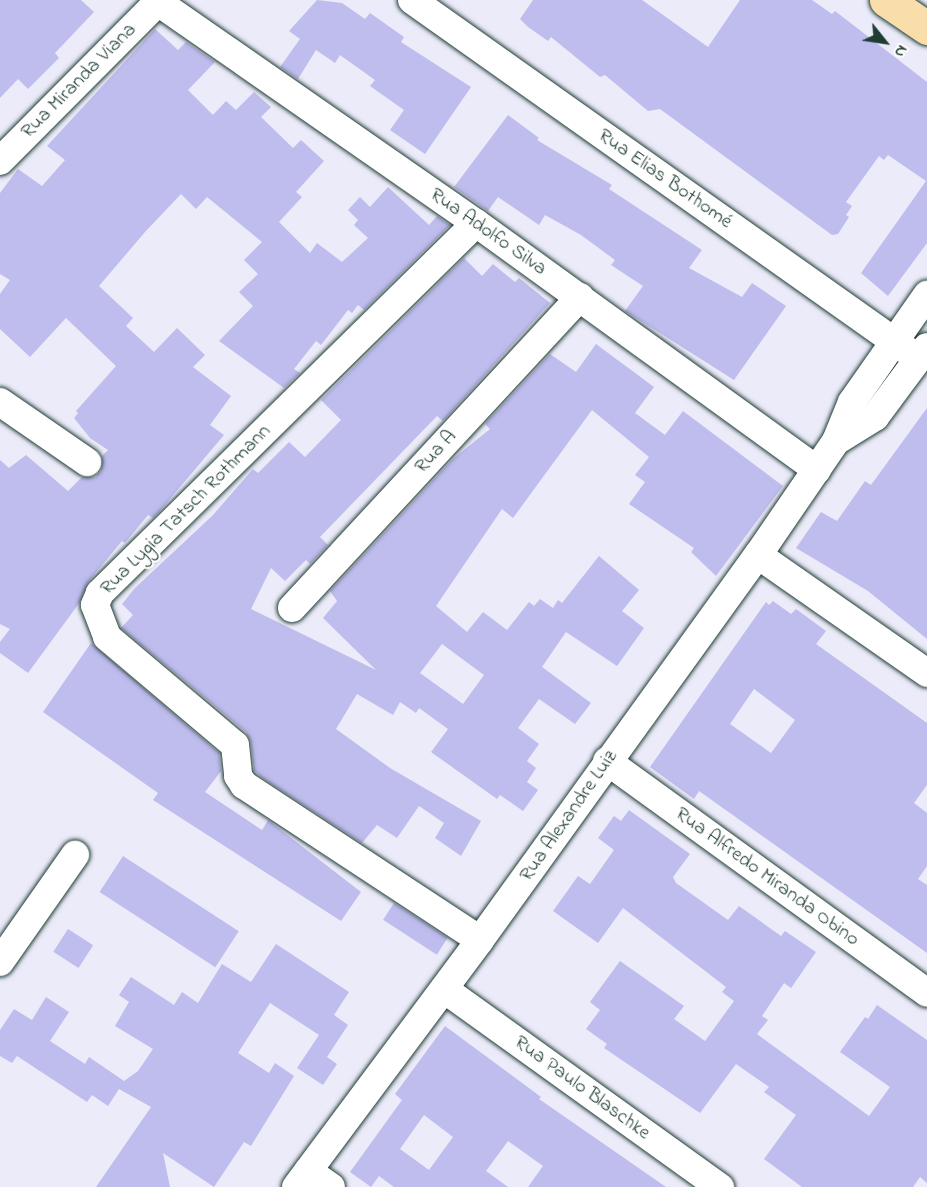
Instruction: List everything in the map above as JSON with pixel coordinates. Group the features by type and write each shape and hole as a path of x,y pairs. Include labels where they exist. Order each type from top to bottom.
{"main road":[{"path":"886,0 927,28"}],"street":[{"name":"Rua Elias Bothomé","path":"412,0 895,342 923,353"},
{"name":"Rua Miranda Viana","path":"0,161 157,1"},
{"name":"Rua Adolfo Silva","path":"157,1 476,223 817,470"},
{"name":"Rua Lygia Tatsch Rothmann","path":"476,223 100,592 95,605 97,616 107,637 235,745 238,776 243,785 480,940"},
{"name":"Rua Alexandre Luiz","path":"302,1179 480,940 607,761 758,555 836,441 852,402 927,295"},
{"name":"Rua A","path":"292,608 580,297"},
{"name":"Rua Alexandre Luiz","path":"836,441 875,417 923,353"},
{"path":"0,402 87,462"},
{"path":"758,555 927,673"},
{"name":"Rua Alfredo Miranda Obino","path":"607,761 927,993"},
{"path":"0,962 75,855"},
{"name":"Rua Paulo Blaschke","path":"444,989 720,1187"},
{"path":"302,1179 332,1187"}],"building":[{"path":"0,0 81,0 94,12 55,53 59,58 28,89 18,79 0,98"},
{"path":"317,0 342,3 365,19 370,13 404,37 401,42 471,87 425,154 390,130 404,110 370,86 375,80 340,55 335,63 316,50 298,79 280,67 300,39 289,31"},
{"path":"533,0 642,0 708,47 740,0 812,0 832,14 835,11 927,82 927,243 888,296 861,273 926,181 888,155 884,160 879,156 846,202 852,206 846,215 849,217 838,234 832,235 660,109 648,111 605,75 600,77 551,37 548,41 528,27 520,19"},
{"path":"155,29 178,50 186,42 215,62 188,90 213,115 226,101 236,110 254,92 271,107 261,117 293,148 301,140 324,161 296,192 302,197 279,222 310,253 317,243 342,262 368,238 354,225 358,220 348,210 360,197 370,207 388,187 429,225 437,216 450,225 364,310 358,305 352,313 348,310 321,345 316,341 294,369 300,373 284,388 219,341 253,306 239,292 258,274 244,260 262,242 207,197 196,209 181,194 145,232 99,286 133,318 126,326 154,352 177,328 205,355 193,367 231,396 210,425 224,435 159,512 153,518 148,515 125,543 122,541 88,582 80,602 28,673 0,653 0,642 10,629 0,624 0,460 9,468 26,455 68,491 82,477 95,477 101,471 102,456 108,450 90,438 74,418 78,413 76,411 116,366 66,318 30,357 0,329 0,294 10,280 0,274 0,193 18,169 42,186 65,160 47,146"},
{"path":"508,115 539,138 537,140 612,185 609,189 702,250 689,268 742,297 752,283 786,306 734,380 625,311 643,286 611,265 615,260 581,235 545,215 539,225 498,197 488,211 454,187"},
{"path":"464,258 482,276 493,264 515,282 519,278 550,303 443,421 437,416 320,537 328,545 310,564 306,560 285,581 271,568 251,609 376,670 323,618 337,601 330,591 454,458 490,429 485,424 550,354 576,372 596,344 654,387 635,413 665,435 683,411 783,486 716,576 691,552 694,548 629,504 645,482 635,475 649,457 592,410 513,518 502,509 436,606 467,632 483,612 507,630 529,602 534,606 540,599 553,608 558,600 562,603 599,556 639,590 622,611 644,628 617,666 566,632 542,667 591,703 575,724 539,699 518,728 539,744 527,761 536,768 527,782 538,790 523,811 500,795 497,799 431,752 448,729 419,708 416,713 400,702 393,715 357,694 336,729 390,768 481,821 461,856 435,838 444,823 419,806 397,838 377,825 362,843 261,777 254,770 251,743 246,732 121,628 133,615 122,604 135,588 213,515 253,469 258,473 289,442 305,457 341,420 321,400","holes":["442,644 484,675 463,704 420,673"]},
{"path":"927,408 927,639 868,591 796,548 821,512 837,521 865,481 871,485"},
{"path":"773,601 791,614 796,609 826,631 816,644 927,723 927,785 914,803 927,813 927,866 918,879 927,885 927,953 699,791 694,799 650,767 766,602 769,605","holes":["754,689 795,720 771,753 730,724"]},
{"path":"91,643 219,753 221,771 205,792 262,830 268,820 361,892 341,921 153,800 158,793 43,712"},
{"path":"629,810 690,854 673,877 676,883 728,920 739,906 781,936 785,931 816,952 791,988 784,983 762,1016 768,1020 757,1034 869,1116 890,1087 840,1052 865,1017 868,1019 877,1005 927,1040 927,1183 920,1177 913,1187 802,1187 764,1159 796,1115 764,1092 769,1087 736,1064 700,1113 604,1048 607,1044 586,1029 600,1010 590,1002 620,961 684,1006 674,1019 705,1041 734,1001 722,992 726,987 623,908 598,943 553,911 578,876 590,884 614,850 598,838 614,816 621,821"},
{"path":"123,856 239,931 215,967 100,892"},
{"path":"394,903 448,938 437,955 383,920"},
{"path":"68,929 93,945 78,968 53,952"},
{"path":"276,944 349,992 334,1015 348,1025 327,1057 337,1064 323,1085 297,1068 319,1035 270,1003 238,1053 269,1073 275,1063 294,1076 251,1146 244,1142 214,1187 163,1153 170,1187 96,1187 151,1107 119,1089 108,1106 92,1095 87,1102 17,1056 12,1063 0,1056 0,1030 14,1009 32,1020 46,997 69,1012 50,1041 85,1064 89,1057 124,1081 138,1071 153,1049 115,1026 129,1002 119,995 131,977 174,1005 182,992 198,1003 222,964 251,982"},
{"path":"445,1026 541,1097 539,1099 666,1187 528,1187 543,1166 508,1141 486,1171 508,1187 394,1187 379,1176 371,1187 350,1172 402,1100 395,1094","holes":["424,1115 453,1137 429,1170 400,1149"]}]}
